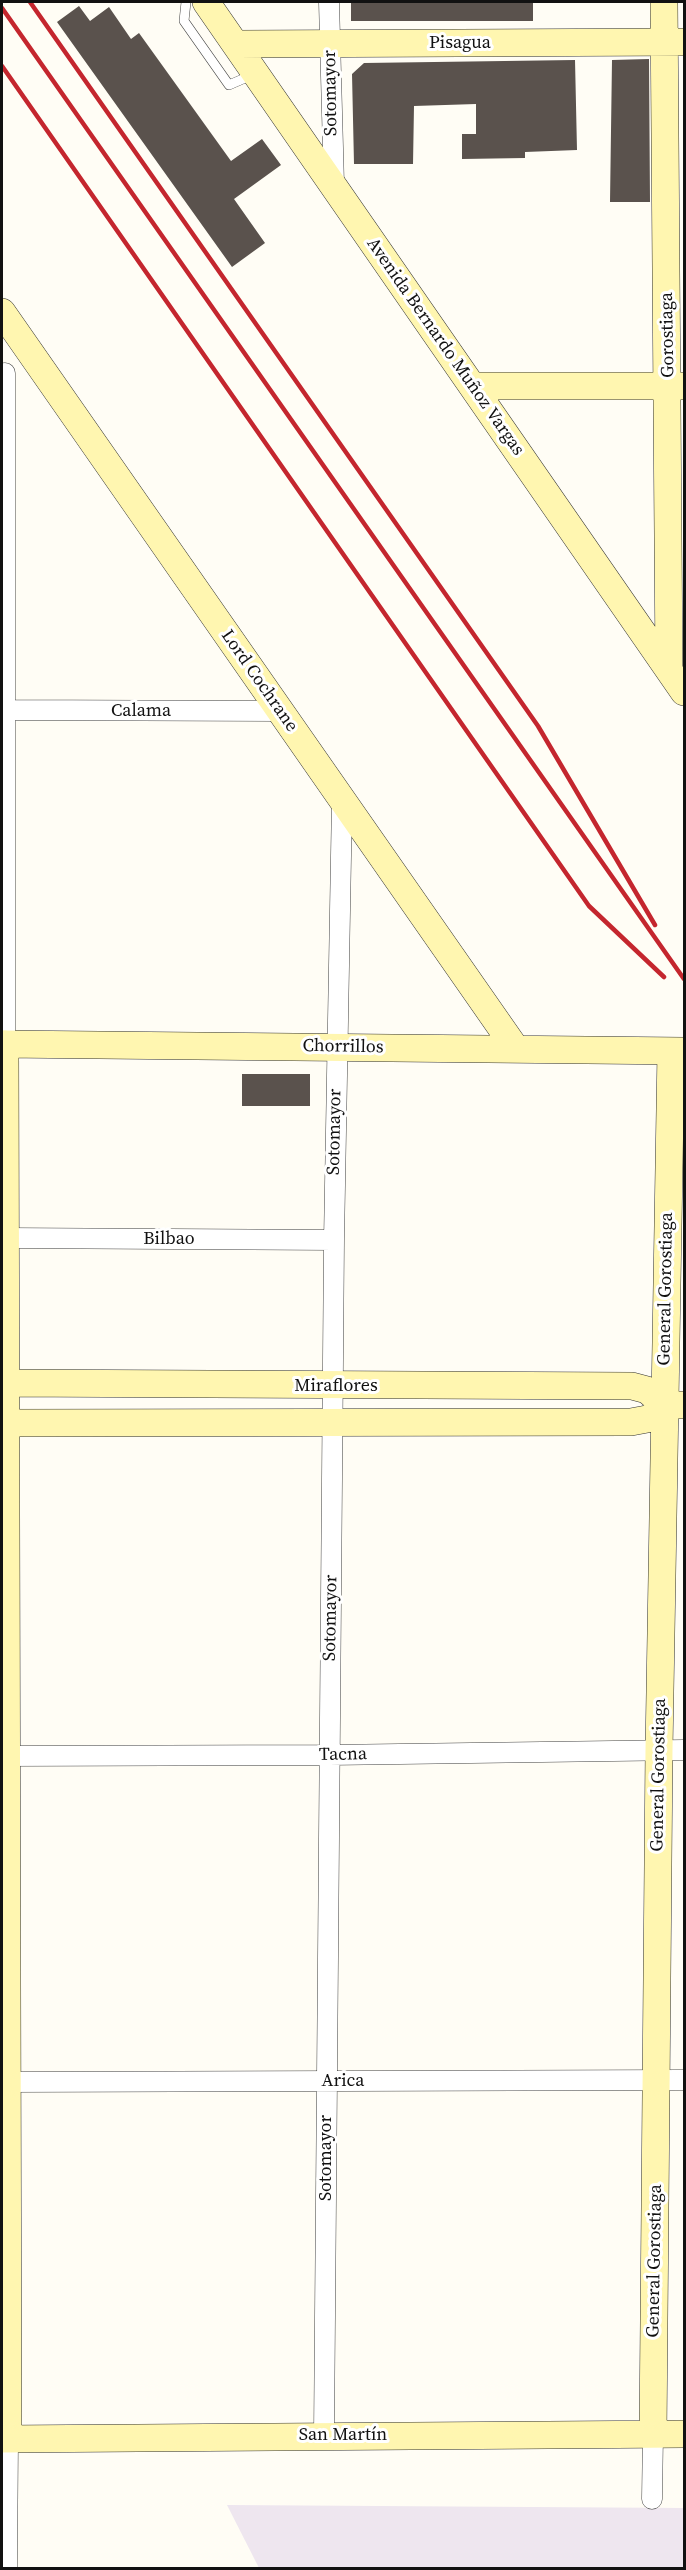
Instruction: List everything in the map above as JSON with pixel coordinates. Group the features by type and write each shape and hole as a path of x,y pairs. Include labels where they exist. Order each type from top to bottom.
{"street":[{"name":"Avenida Bernardo Muñoz Vargas","path":"206,2 684,692"},
{"name":"Sotomayor","path":"329,2 334,185"},
{"name":"Gorostiaga","path":"664,2 674,42 676,386 669,669"},
{"name":"Pisagua","path":"236,44 674,42"},
{"name":"Lord Cochrane","path":"2,312 516,1049"},
{"path":"7,2568 4,2082 3,373 33,357"},
{"path":"472,386 676,386"},
{"name":"Calama","path":"3,710 280,711"},
{"name":"Sotomayor","path":"324,2435 336,1047 342,801"},
{"name":"Chorrillos","path":"3,1044 678,1051"},
{"name":"General Gorostiaga","path":"652,2499 657,2080 672,1750 678,1051"},
{"name":"Bilbao","path":"5,1238 334,1240"},
{"name":"Miraflores","path":"3,1383 632,1386 647,1389 674,1405"},
{"name":"Miraflores","path":"3,1423 631,1422 647,1419 674,1405"},
{"name":"Tacna","path":"4,1756 330,1755 672,1750"},
{"name":"Arica","path":"4,2082 684,2080"},
{"name":"San Martín","path":"5,2439 684,2434"}],"lane":[{"path":"186,2 184,21 229,85 256,73"}],"shaded area":[{"path":"227,2505 684,2508 684,2568 259,2568"}],"building":[{"path":"351,2 533,2 533,21 351,21"},
{"path":"79,6 90,21 109,7 131,39 139,33 231,161 262,139 281,165 234,199 265,243 232,267 57,22"},
{"path":"649,59 650,202 610,202 612,60"},
{"path":"575,60 577,150 525,152 525,158 462,159 462,134 476,134 476,104 414,106 413,164 354,164 352,74 364,63"},
{"path":"242,1074 310,1074 310,1106 242,1106"}],"railway":[{"path":"30,2 538,726 655,925"},
{"path":"2,8 684,979"},
{"path":"2,66 589,906 664,977"}]}
